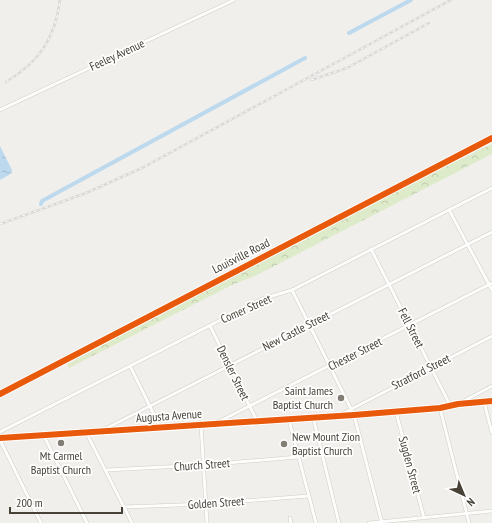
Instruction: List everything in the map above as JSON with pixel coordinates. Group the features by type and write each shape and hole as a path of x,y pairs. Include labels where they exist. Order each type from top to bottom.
{"main road":[{"name":"Louisville Road","path":"0,394 492,138"},
{"name":"Augusta Avenue","path":"0,439 216,423 289,420 354,415 450,407 458,404 492,401"}],"street":[{"name":"Feeley Avenue","path":"0,110 234,0"},
{"name":"Comer Street","path":"0,432 262,299 292,290 492,188"},
{"path":"449,210 467,244 491,283 492,290"},
{"name":"New Castle Street","path":"101,431 492,232"},
{"name":"Fell Street","path":"371,249 450,407"},
{"name":"Chester Street","path":"216,423 491,283"},
{"path":"292,290 354,415 382,522"},
{"name":"Densler Street","path":"210,326 257,421"},
{"name":"Stratford Street","path":"351,409 492,336"},
{"path":"130,366 160,427"},
{"path":"458,404 492,386"},
{"path":"484,402 492,433"},
{"path":"440,408 469,523"},
{"name":"Augusta Avenue","path":"339,416 351,409"},
{"name":"Sugden Street","path":"396,411 424,518"},
{"path":"313,418 339,523"},
{"path":"289,420 316,523"},
{"path":"201,425 202,465 207,523"},
{"path":"86,432 107,470 132,523"},
{"path":"44,436 87,523"},
{"path":"0,439 41,523"},
{"name":"Church Street","path":"107,470 202,465 298,457"},
{"name":"Golden Street","path":"124,507 206,504 308,496"},
{"path":"369,523 492,511"},
{"path":"290,518 291,523"}],"green space":[{"path":"492,144 492,154 257,275 234,284 69,368 68,364 114,339 426,176"}],"water":[{"path":"0,146 12,170 12,173 0,180"}],"waterway":[{"path":"349,33 411,0"},
{"path":"41,204 42,201 305,58"}],"railway":[{"path":"6,82 28,66 44,48 54,26 60,0"},
{"path":"0,224 86,193 142,168 451,0"},
{"path":"311,80 347,68 429,23"}],"cycle path":[{"path":"0,394 492,138"},
{"path":"0,438 354,415 440,408 458,404 492,401"}],"place":[{"name":"Saint James Baptist Church","path":"341,398"},
{"name":"Mt Carmel Baptist Church","path":"61,443"},
{"name":"New Mount Zion Baptist Church","path":"284,444"}]}
